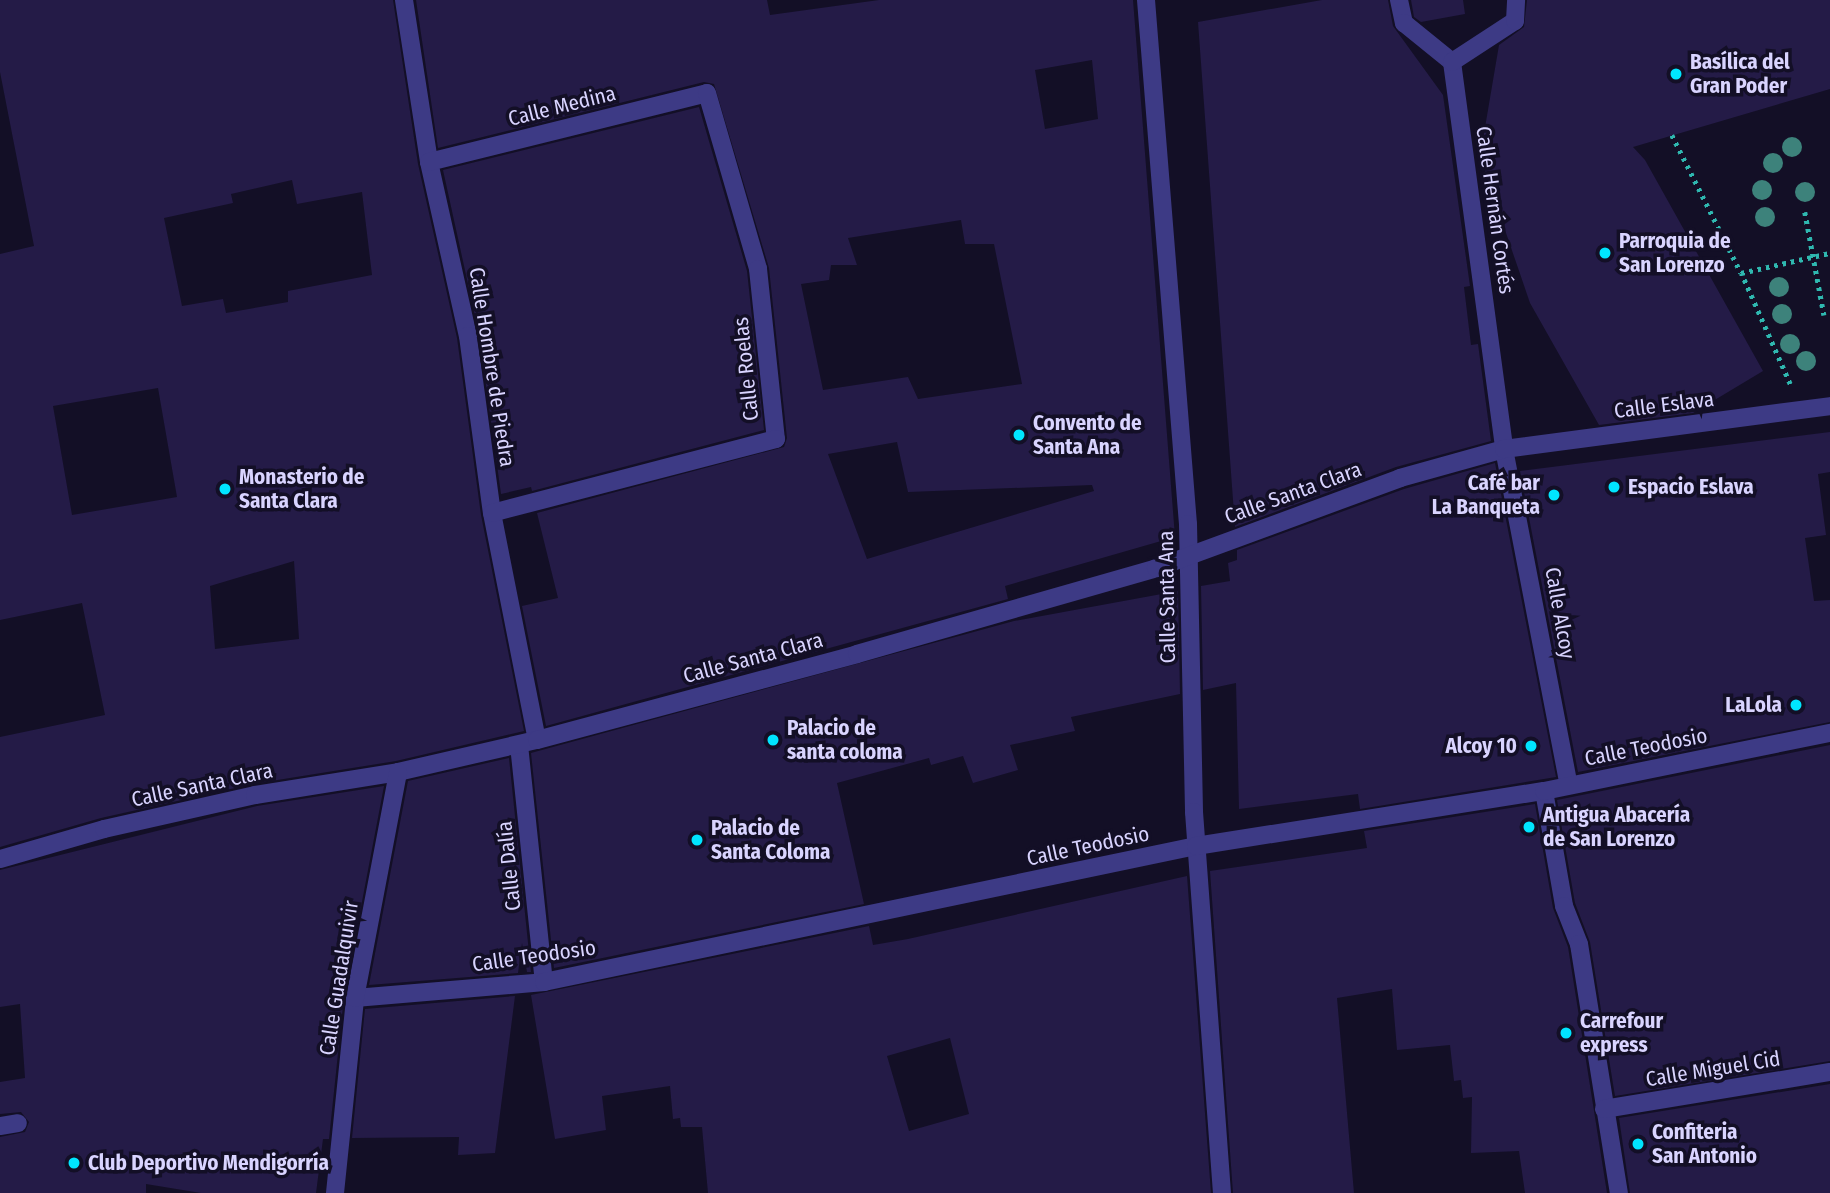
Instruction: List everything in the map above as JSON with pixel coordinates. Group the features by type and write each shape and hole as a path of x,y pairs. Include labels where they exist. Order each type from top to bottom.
{"street":[{"name":"Calle Hombre de Piedra","path":"404,0 429,162 468,336 492,513 537,740"},
{"name":"Calle Santa Ana","path":"1146,0 1189,554 1196,846 1222,1193"},
{"path":"1399,0 1404,23 1452,62 1516,21 1516,0"},
{"name":"Calle Hernán Cortés","path":"1452,62 1504,449"},
{"name":"Calle Medina","path":"429,162 706,93"},
{"name":"Calle Roelas","path":"492,513 776,439 758,269 706,93"},
{"name":"Calle Eslava","path":"1504,449 1830,406"},
{"name":"Calle Santa Clara","path":"0,859 104,829 255,795 398,772 519,745 883,646 1156,568 1400,478 1504,449"},
{"name":"Calle Alcoy","path":"1504,449 1569,785"},
{"name":"Calle Teodosio","path":"355,998 544,982 1196,846 1544,791 1830,733"},
{"name":"Calle Dalía","path":"519,745 544,982"},
{"name":"Calle Guadalquivir","path":"335,1193 355,998 398,772"},
{"path":"1544,791 1564,906 1579,944 1619,1193"},
{"name":"Calle Miguel Cid","path":"1604,1109 1830,1073"}],"path":[{"path":"1672,135 1741,272 1793,390 1797,411"},
{"path":"1805,212 1824,315"},
{"path":"1741,272 1830,253"}],"building":[{"path":"0,0 393,0 418,164 457,338 481,515 524,731 396,761 253,784 101,818 0,847 0,737 105,715 82,603 0,620 0,254 34,246 0,72","holes":["292,180 297,204 362,192 372,275 288,291 288,302 226,313 223,299 182,306 164,218 233,203 231,194","158,388 177,497 72,515 53,406","294,561 299,639 215,649 210,586"]},
{"path":"416,0 767,0 770,15 879,0 1133,0 1175,537 1005,586 1008,599 546,726 522,606 558,598 537,513 784,447 787,438 769,268 714,84 704,82 438,148","holes":["1092,60 1098,119 1045,129 1035,70","961,220 965,244 994,244 1022,384 918,399 908,377 823,390 801,284 829,280 831,265 857,265 848,238","897,442 908,492 1092,485 1094,491 867,559 828,454"]},
{"path":"1322,0 1388,0 1393,26 1443,95 1470,286 1464,287 1471,345 1478,344 1491,441 1396,467 1235,527 1198,22"},
{"path":"1411,0 1463,0 1465,14 1421,22 1414,17"},
{"path":"1527,0 1830,0 1830,89 1633,147 1645,160 1763,371 1693,413 1599,425 1530,303 1480,157 1499,45 1524,27"},
{"path":"699,107 747,271 764,430 532,491 531,487 501,494 479,334 443,170"},
{"path":"1830,432 1830,472 1818,474 1826,535 1805,538 1814,601 1830,600 1830,722 1578,772 1520,471"},
{"path":"1495,463 1556,777 1360,809 1358,794 1239,809 1236,683 1203,690 1201,586 1230,581 1228,563 1237,560 1237,550 1404,489"},
{"path":"1178,591 1180,694 1071,717 1075,731 1010,745 1018,770 973,783 963,756 931,765 929,758 837,783 864,904 554,968 531,753 1014,621"},
{"path":"1830,745 1830,1061 1615,1096 1590,942 1575,903 1557,800"},
{"path":"509,758 531,972 527,972 522,943 518,973 369,985 408,781"},
{"path":"384,786 344,996 329,1139 323,1139 316,1193 201,1193 146,1184 146,1193 0,1193 0,1137 25,1132 29,1122 21,1112 0,1114 0,1082 25,1078 20,1004 0,1007 0,870 257,806"},
{"path":"1535,804 1553,908 1568,947 1607,1193 1525,1193 1519,1151 1471,1153 1472,1097 1463,1098 1461,1080 1454,1081 1450,1045 1397,1050 1392,989 1337,998 1354,1193 1233,1193 1210,871 1367,848 1364,831"},
{"path":"1187,876 1211,1193 708,1193 702,1127 681,1127 680,1118 673,1119 670,1086 602,1096 606,1130 555,1139 531,995 869,926 873,945","holes":["950,1038 969,1114 909,1131 887,1056"]},
{"path":"515,996 495,1153 458,1155 459,1137 352,1138 365,1009"},
{"path":"1830,1084 1830,1193 1630,1193 1619,1118"}],"place":[{"name":"Basílica del Gran Poder","path":"1676,74"},
{"name":"Parroquia de San Lorenzo","path":"1605,253"},
{"name":"Convento de Santa Ana","path":"1019,435"},
{"name":"Espacio Eslava","path":"1614,487"},
{"name":"Monasterio de Santa Clara","path":"225,489"},
{"name":"Café bar La Banqueta","path":"1554,495"},
{"name":"LaLola","path":"1796,705"},
{"name":"Palacio de santa coloma","path":"773,740"},
{"name":"Alcoy 10","path":"1531,746"},
{"name":"Antigua Abacería de San Lorenzo","path":"1529,827"},
{"name":"Palacio de Santa Coloma","path":"697,840"},
{"name":"Carrefour express","path":"1566,1033"},
{"name":"Confiteria San Antonio","path":"1638,1144"},
{"name":"Club Deportivo Mendigorría","path":"74,1163"}]}
